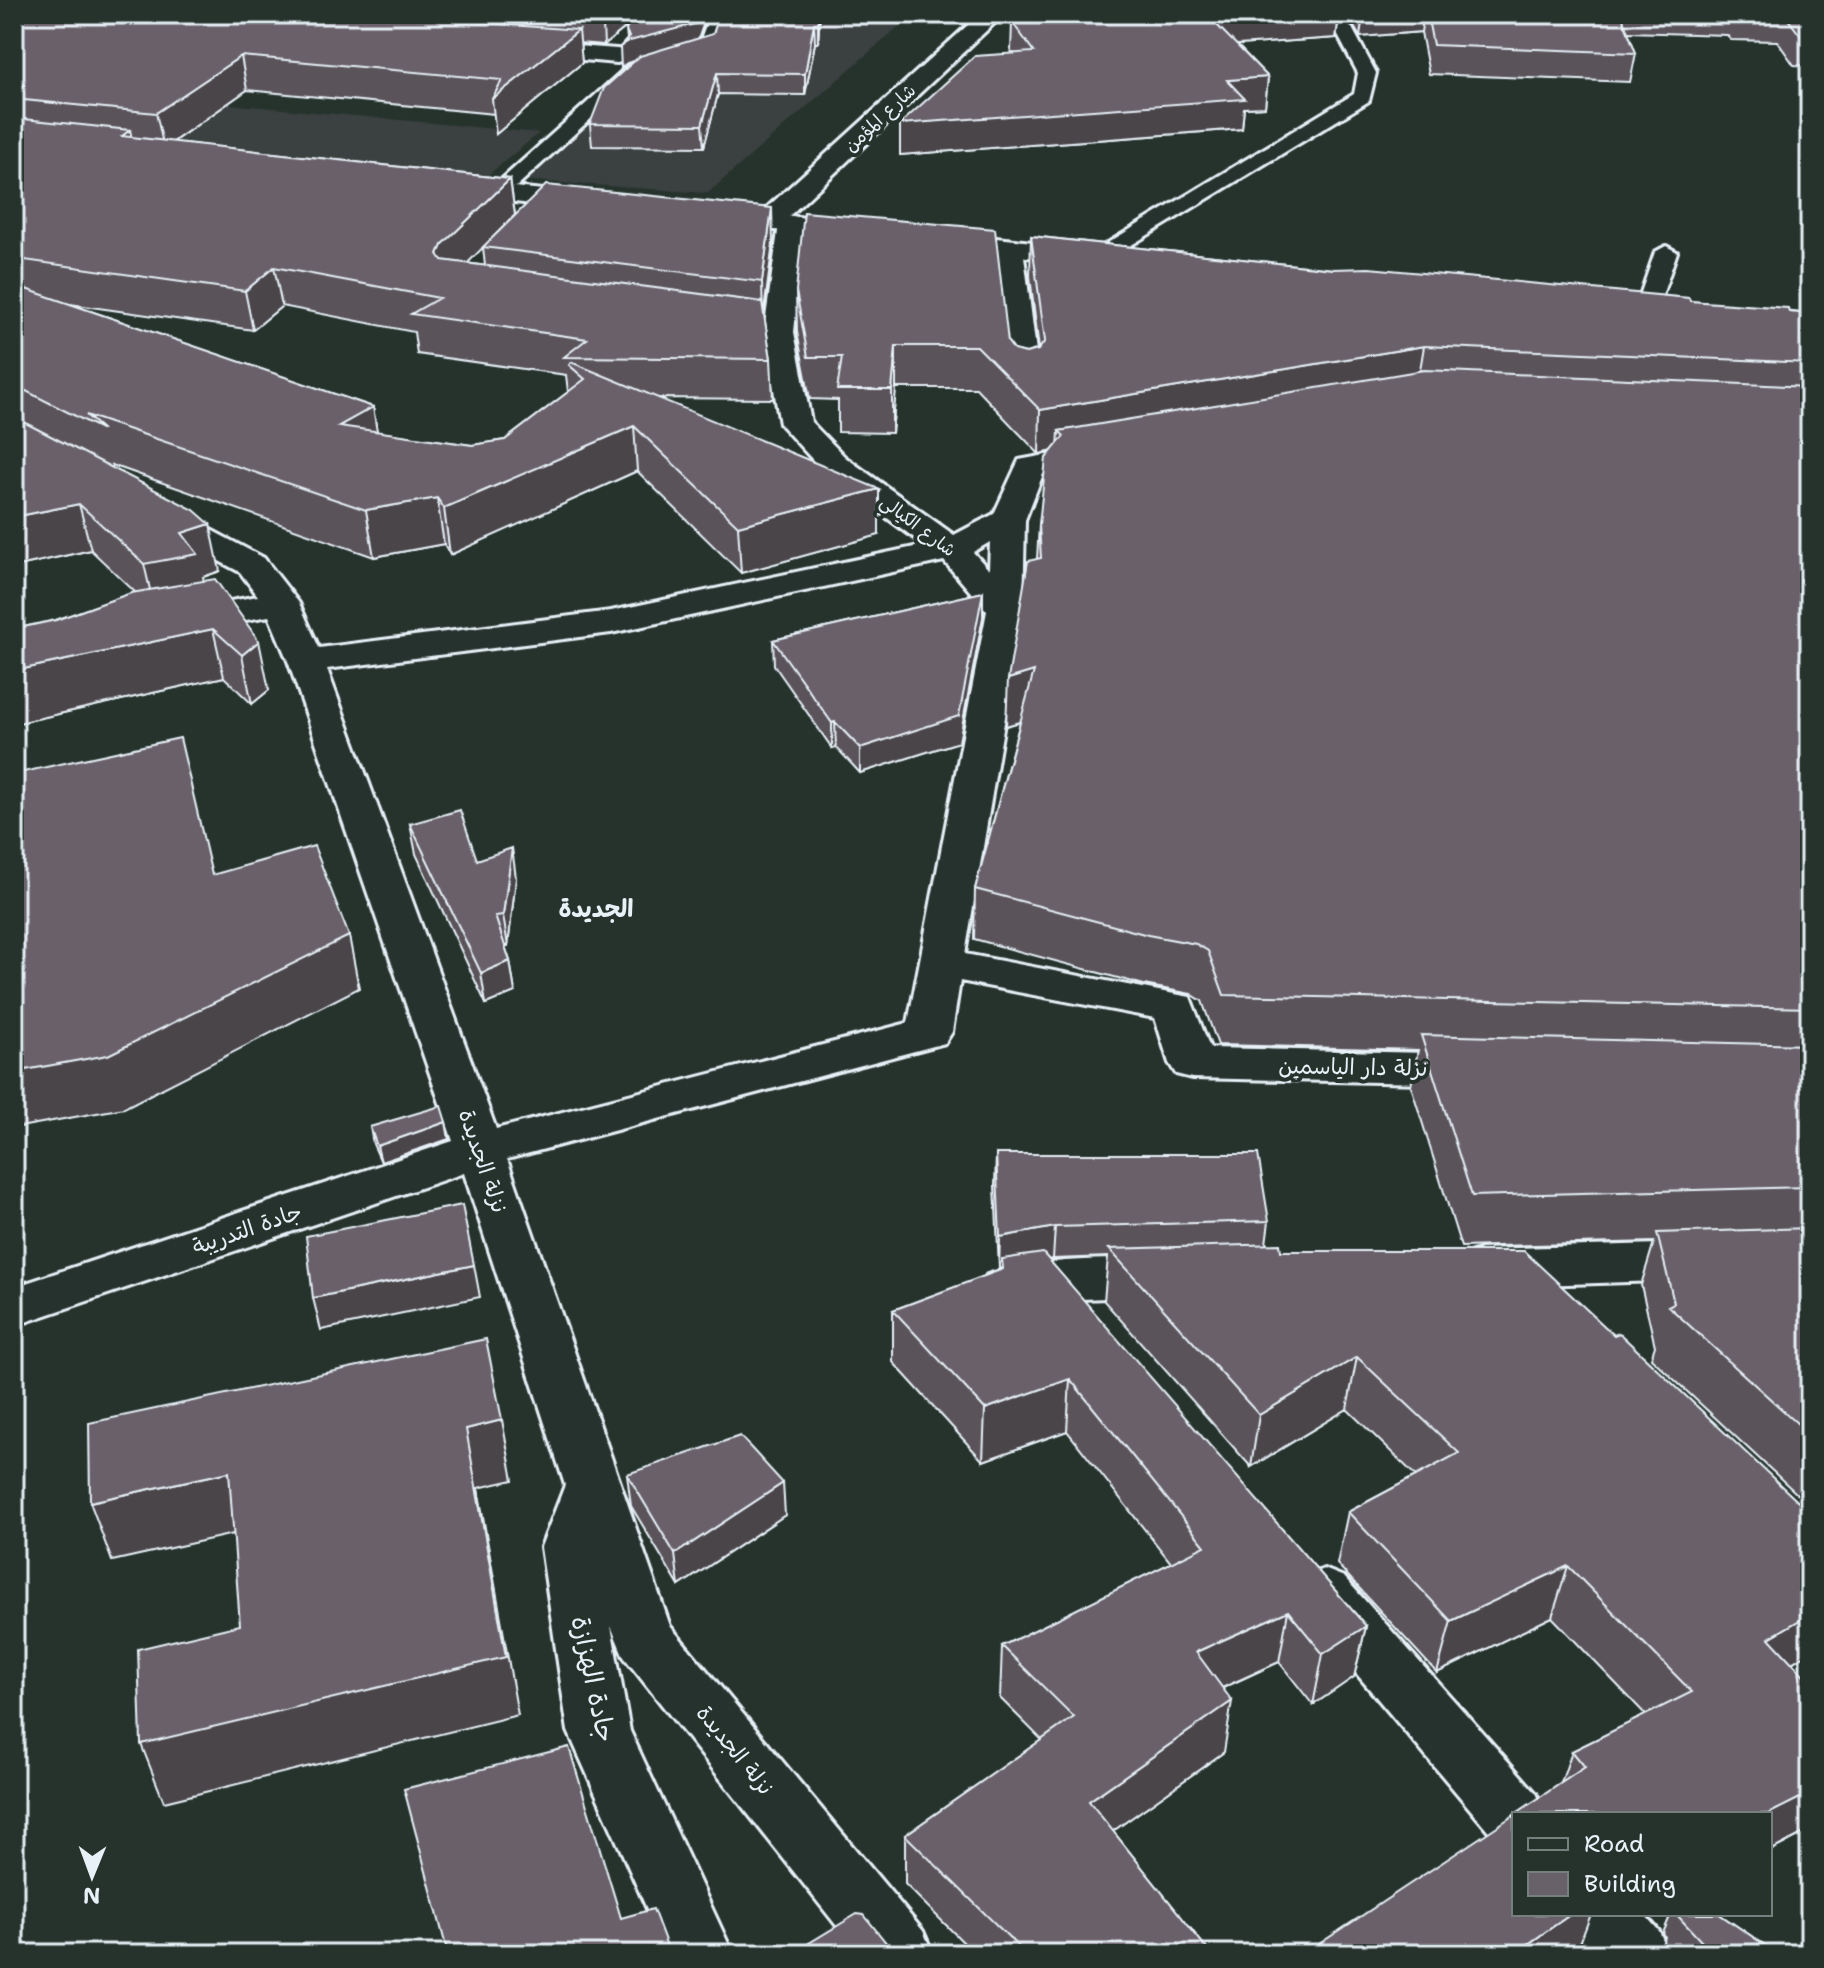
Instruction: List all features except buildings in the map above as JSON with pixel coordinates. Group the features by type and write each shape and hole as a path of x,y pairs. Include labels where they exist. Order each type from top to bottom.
{"street":[{"name":"شارع المؤمن","path":"780,223 993,14"},
{"path":"496,48 617,56"},
{"path":"435,187 613,205"},
{"path":"530,219 550,199"},
{"path":"690,213 885,234"},
{"name":"شارع الكيالي","path":"780,223 764,330 796,424 834,464 952,549 1005,610"},
{"path":"916,238 1145,262"},
{"path":"1009,248 1025,383"},
{"path":"1613,313 1674,320"},
{"path":"941,964 1005,610 1008,520 1030,467 1139,448"},
{"name":"نزلة الجديدة","path":"121,496 252,565 281,603 306,661 480,1150 645,1639 900,1954"},
{"path":"306,661 611,622 952,549 1008,520"},
{"path":"149,627 281,603"},
{"name":"نزلة دار الياسمين","path":"941,964 1174,1007 1192,1063 1509,1070"},
{"name":"جادة التدريبة","path":"14,1307 480,1150 929,1032 941,964"},
{"path":"1441,1269 1810,1258"},
{"path":"1518,1267 1563,1309"},
{"path":"967,1294 1053,1281 1208,1276"},
{"path":"1053,1281 1094,1328"},
{"name":"جادة الهزازة","path":"593,1485 569,1547 599,1731 700,1954"},
{"path":"1289,1553 1512,1812"},
{"path":"1603,1916 1636,1954"}],"lane":[{"path":"498,193 634,70 705,50 718,14"},
{"path":"1098,257 1363,97 1367,73 1343,28"},
{"path":"1644,316 1666,252"}],"shaded area":[{"path":"719,14 913,14 708,193 520,180 633,72 706,52"},
{"path":"14,84 539,133 476,185 14,138"}],"district":[{"name":"الجديدة","path":"596,909"}]}
